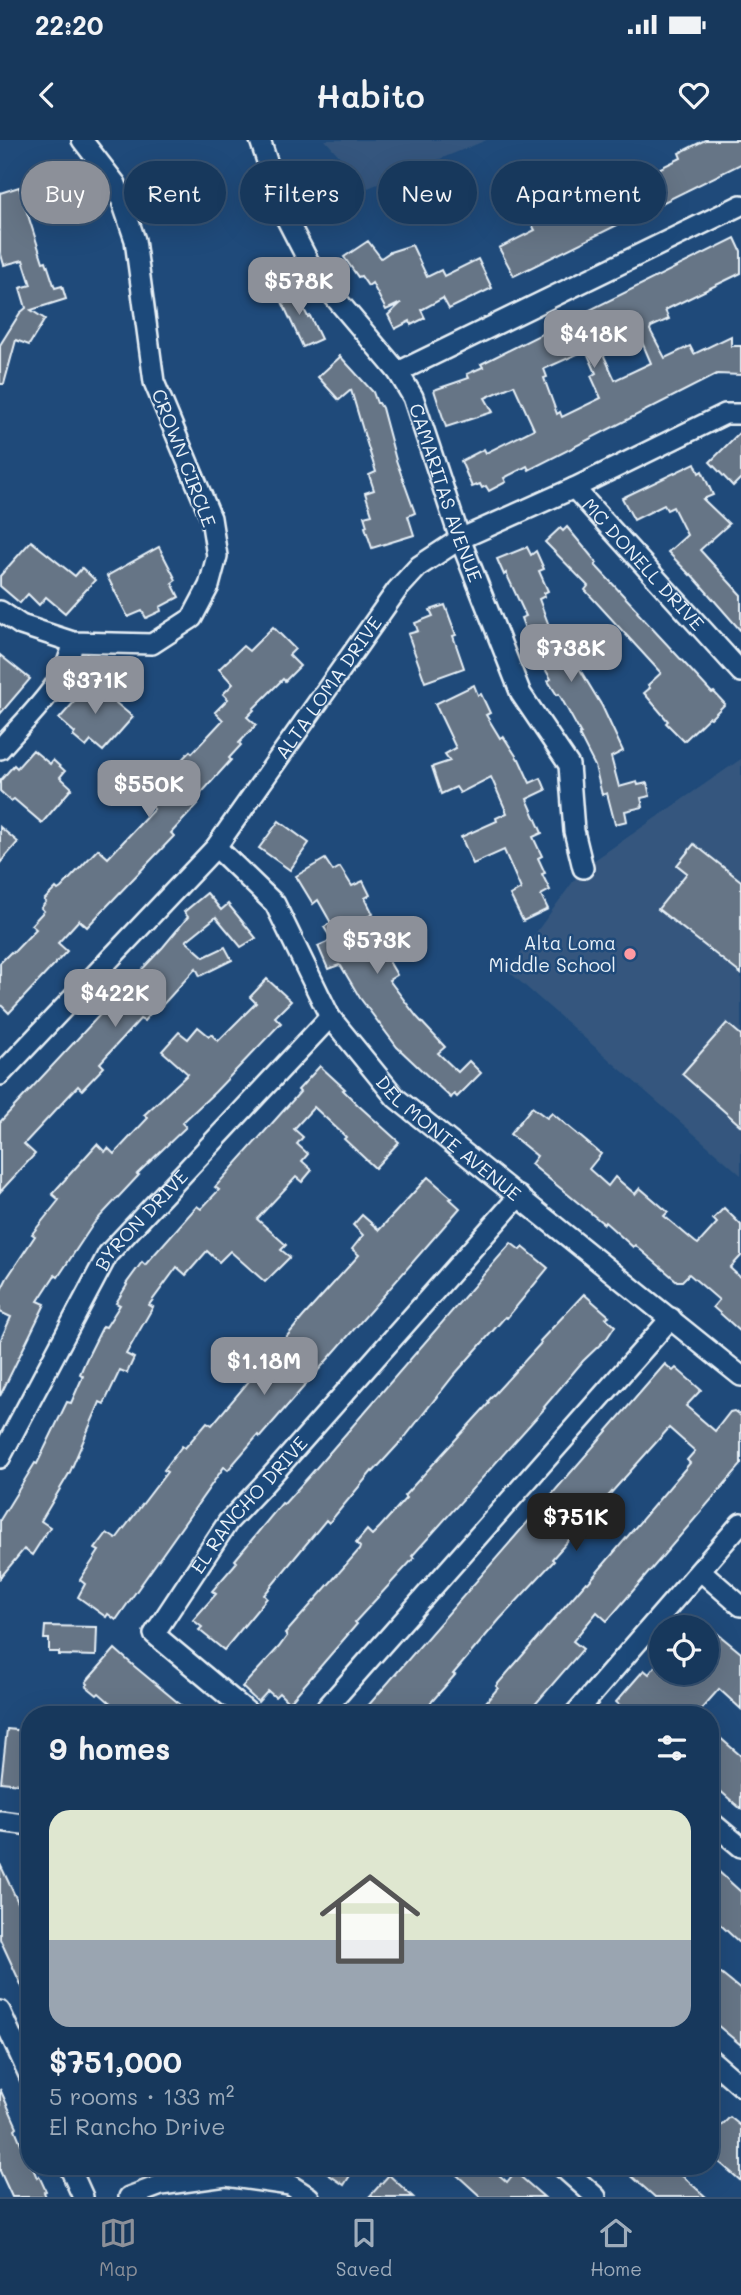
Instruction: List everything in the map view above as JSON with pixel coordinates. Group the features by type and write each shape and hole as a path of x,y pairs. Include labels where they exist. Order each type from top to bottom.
{"street":[{"name":"CROWN CIRCLE","path":"0,611 21,625 73,642 152,644 192,618 209,586 216,556 211,518 154,382 135,240 116,184 82,140"},
{"name":"CAMARITAS AVENUE","path":"260,140 285,216 315,274 398,372 413,397 460,539 521,694 569,765 574,831 583,868"},
{"path":"398,372 741,205"},
{"name":"ALTA LOMA DRIVE","path":"0,1075 216,847 397,590 419,566 460,539 574,488 726,414 741,414"},
{"name":"MC DONELL DRIVE","path":"574,488 741,672"},
{"path":"0,749 50,691 70,660 73,642"},
{"name":"DEL MONTE AVENUE","path":"216,847 275,904 330,1017 397,1098 741,1376"},
{"name":"BYRON DRIVE","path":"0,1458 108,1254 330,1017"},
{"name":"EL RANCHO DRIVE","path":"240,1706 154,1634 228,1522 519,1196"},
{"path":"328,1706 671,1318"},
{"path":"586,1706 741,1523"},
{"path":"701,1571 741,1606"},
{"path":"0,1821 21,1824"},
{"path":"719,1829 741,1847"},
{"path":"0,2011 21,2057"},
{"path":"719,2067 741,2086"},
{"path":"73,2175 83,2197"},
{"path":"571,2175 596,2197"},
{"path":"129,2197 161,2185 226,2176 293,2176 309,2197"}],"shaded area":[{"path":"325,140 487,140 435,161 378,161 378,184 368,188 364,184 364,161 344,161"},
{"name":"Alta Loma Middle School","path":"741,759 741,1175 508,971 583,868"}],"building":[{"path":"705,140 741,140 741,164 666,201 666,165 681,158 679,153"},
{"path":"19,187 21,224 31,224 55,288 62,286 66,299 31,310 45,319 29,345 16,340 4,384 0,384 0,345 26,308 20,288 31,285 23,260 4,265 0,251 0,193"},
{"path":"532,224 619,224 514,276 499,248 535,230"},
{"path":"735,238 741,251 741,273 665,310 669,319 650,330 665,358 690,346 694,354 731,336 731,346 741,346 741,375 717,374 529,470 527,466 504,478 506,482 489,491 486,486 482,488 480,484 472,487 461,461 484,449 486,453 534,429 514,385 485,398 493,412 446,427 434,390 469,378 467,374 483,367 481,364","holes":["632,327 637,336 639,335 651,363 615,380 598,343","586,350 596,373 591,376 601,398 562,417 560,412 557,414 544,378 547,377 544,369"]},
{"path":"368,241 381,258 412,245 427,277 441,270 444,276 478,259 492,288 449,309 443,298 421,310 425,318 411,325 410,321 395,329 388,315 401,303 386,310 372,283 368,286 361,276 358,277 344,257"},
{"path":"291,285 321,339 303,347 277,291"},
{"path":"339,355 373,392 382,408 396,460 415,513 408,516 414,535 372,548 364,516 372,514 365,493 374,490 369,475 376,472 351,390 339,400 318,377 340,357"},
{"path":"741,431 741,478 733,486 710,462"},
{"path":"695,463 699,473 702,471 713,495 703,499 729,524 700,550 741,595 741,631 668,552 687,535 673,507 667,510 664,505 634,520 622,498"},
{"path":"567,527 597,563 595,565 725,704 684,741 666,723 668,721 644,693 650,688 648,685 661,673 585,590 588,586 545,542 560,528 563,531"},
{"path":"31,541 75,576 82,568 95,580 65,613 46,597 39,605 28,594 20,603 0,586 0,576"},
{"path":"159,547 176,580 172,583 179,597 160,607 161,611 146,618 142,611 128,617 107,576"},
{"path":"527,547 531,555 536,551 544,569 539,571 548,591 539,599 560,655 568,650 602,706 623,751 611,757 619,787 637,782 638,785 647,783 650,796 641,798 643,807 625,811 627,821 615,824 607,793 602,795 595,766 579,735 581,734 559,694 557,695 548,681 551,679 532,647 521,618 526,616 497,559"},
{"path":"445,605 464,668 425,682 408,634 418,631 415,623 433,616 430,610"},
{"path":"273,627 295,649 289,655 300,666 285,681 283,679 247,717 256,725 239,743 241,745 229,758 231,760 194,801 198,804 171,833 174,836 87,927 79,920 58,943 67,951 9,1013 0,1004 0,963 36,929 31,925 44,911 41,908 46,902 44,900 56,888 61,888 98,849 108,858 154,809 152,807 179,778 171,771 223,720 215,712 228,699 223,694 233,684 219,669 243,646 249,651"},
{"path":"0,655 30,679 0,714"},
{"path":"90,676 107,690 104,693 133,717 103,751 91,741 86,747 59,719 75,701 71,697"},
{"path":"474,685 490,713 486,715 500,738 503,736 519,759 530,783 541,778 546,790 527,799 542,833 533,837 542,856 538,858 550,890 541,895 548,909 523,921 510,895 521,889 504,850 473,864 461,837 497,821 496,818 507,813 491,777 460,793 456,787 441,794 432,767 450,761 445,754 456,748 435,704"},
{"path":"33,750 50,764 53,760 65,771 60,777 72,788 42,823 14,799 11,801 0,791 0,781 14,765 17,768"},
{"path":"279,821 309,843 290,870 259,848"},
{"path":"0,827 18,842 0,863"},
{"path":"694,844 741,881 741,974 658,909 687,873 677,865"},
{"path":"325,859 333,871 340,867 352,886 363,881 370,895 365,898 373,914 354,924 371,961 384,953 397,975 389,980 417,1017 445,1047 438,1053 458,1072 469,1061 481,1073 457,1097 454,1094 451,1098 397,1047 360,998 341,966 328,969 318,946 332,940 324,927 331,923 318,900 313,904 296,876"},
{"path":"207,893 221,910 228,904 256,938 241,947 216,917 186,941 204,957 225,947 232,960 200,976 196,968 159,1009 156,1007 144,1021 140,1019 100,1063 104,1067 82,1090 78,1086 24,1144 35,1154 0,1192 0,1122 163,947 188,917 184,912"},
{"path":"267,979 291,1001 275,1017 281,1023 182,1123 186,1127 137,1174 139,1175 94,1223 58,1277 55,1275 38,1301 45,1304 0,1396 0,1341 11,1317 0,1312 0,1292 35,1236 32,1234 59,1200 52,1194 97,1144 105,1152 108,1148 114,1154 148,1118 144,1115 188,1074 162,1051 179,1032 188,1039 198,1027 218,1041 256,1003 250,997"},
{"path":"727,1023 741,1035 741,1126 682,1074"},
{"path":"320,1066 399,1142 375,1168 314,1107 294,1129 303,1137 297,1144 308,1154 302,1161 312,1170 302,1182 296,1177 257,1219 286,1245 281,1250 290,1257 265,1282 230,1251 219,1262 207,1251 186,1275 177,1267 149,1305 153,1307 126,1354 134,1358 127,1373 120,1370 104,1404 100,1402 70,1472 41,1521 50,1527 32,1555 24,1549 0,1578 0,1520 35,1463 37,1464 67,1402 71,1403 83,1376 80,1374 86,1360 103,1326 106,1327 120,1305 116,1303 126,1284 142,1262 145,1265 197,1206 201,1209 219,1190 215,1187"},
{"path":"532,1107 547,1118 552,1113 601,1154 589,1169 608,1186 615,1177 635,1194 640,1188 668,1212 664,1216 698,1244 717,1223 713,1219 724,1208 741,1225 741,1256 730,1268 741,1278 741,1332 713,1307 719,1300 689,1274 682,1281 677,1281 531,1164 537,1156 510,1134"},
{"path":"428,1177 460,1208 260,1437 258,1435 228,1470 224,1467 116,1620 108,1614 106,1617 78,1597 85,1584 80,1580 99,1551 95,1549 107,1533 116,1539 167,1472 164,1470 182,1446 185,1448 207,1422 212,1425 359,1255 352,1249 363,1235 353,1225 362,1215 379,1230"},
{"path":"511,1243 520,1250 523,1247 548,1268 507,1318 505,1317 454,1375 405,1437 372,1471 329,1523 326,1520 264,1595 267,1598 224,1650 199,1630 202,1627 193,1620 216,1594 212,1591 282,1503 284,1504 311,1474"},
{"path":"584,1294 609,1316 606,1318 615,1326 607,1338 583,1361 545,1408 412,1556 414,1558 355,1622 357,1624 289,1703 279,1693 275,1697 268,1691 258,1702 242,1687 279,1647 287,1636 285,1634 359,1550 360,1547 356,1543 367,1530 372,1535 380,1527 406,1498 404,1496"},
{"path":"665,1364 673,1371 676,1368 701,1390 686,1406 715,1431 730,1412 734,1411 741,1416 741,1465 607,1621 597,1612 573,1641 583,1649 534,1706 483,1706 498,1688 496,1686 690,1463 687,1460 695,1451 669,1428 552,1559 554,1561 500,1619 428,1706 368,1706"},
{"path":"45,1626 97,1627 96,1656 59,1655 59,1652 49,1652 49,1639 44,1639"},
{"path":"719,1635 741,1653 741,1709 719,1689 704,1706 621,1706 616,1702 644,1670 649,1674 649,1685 719,1685"},
{"path":"115,1649 182,1706 114,1706 86,1686 86,1682"},
{"path":"7,1729 21,1731 21,1784 1,1782"},
{"path":"719,1737 741,1756 741,1809 719,1790"},
{"path":"0,1864 21,1909 21,1984 0,1939"},
{"path":"719,1872 741,1892 741,1944 719,1923"},
{"path":"719,1972 741,1990 741,2045 719,2027"},
{"path":"0,2089 17,2127 15,2129 21,2144 21,2175 36,2175 37,2178 39,2176 46,2197 12,2197 0,2171"},
{"path":"730,2117 741,2126 741,2181 719,2162 719,2124 721,2126"},
{"path":"329,2175 350,2175 344,2185"},
{"path":"389,2175 413,2197 369,2197"},
{"path":"457,2175 499,2175 507,2182 513,2175 518,2175 544,2197 481,2197"},
{"path":"630,2175 681,2175 706,2197 655,2197"}],"place":[{"name":"Alta Loma Middle School","path":"630,954"}]}
